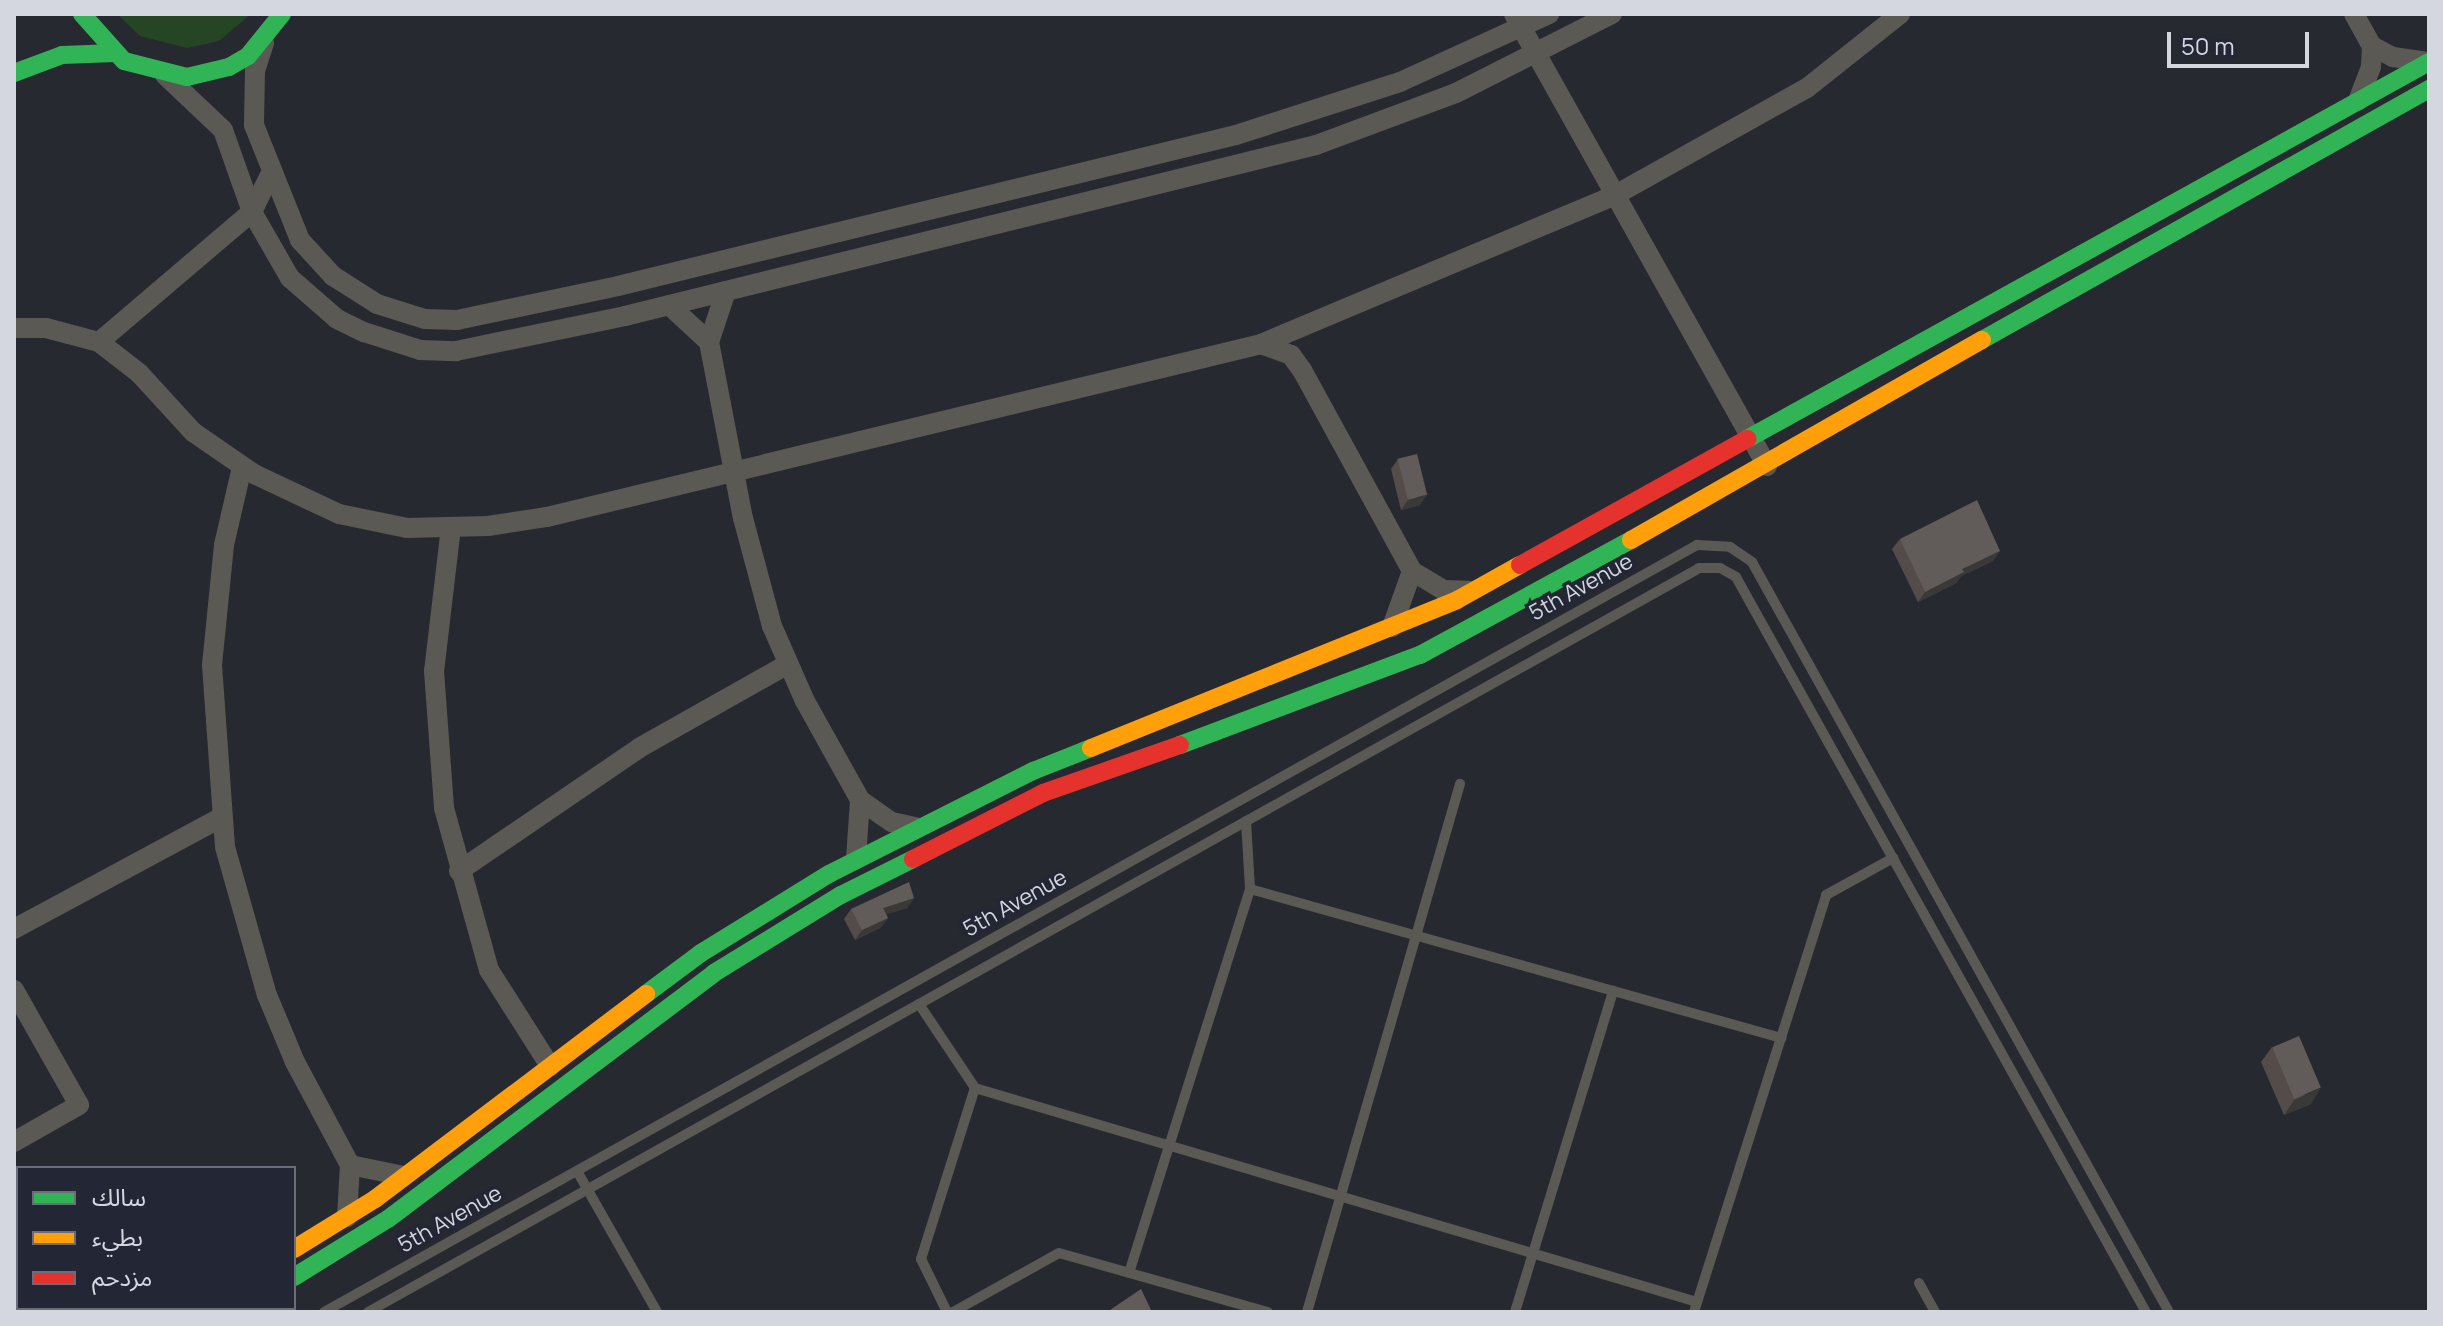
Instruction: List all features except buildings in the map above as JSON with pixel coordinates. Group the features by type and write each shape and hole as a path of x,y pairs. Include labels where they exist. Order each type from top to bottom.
{"main road":[{"path":"82,14 115,53"},
{"path":"14,73 62,55 115,53 165,75 218,70 264,41 282,14"},
{"path":"296,1248 347,1217 404,1176 701,953 856,859 1033,771 1391,629 1474,591 2428,62"},
{"path":"296,1276 388,1219 714,973 841,895 1043,793 1289,707 1420,655 1767,466 2050,300 2429,89"}],"street":[{"path":"264,41 255,71 254,125 270,175 300,240 354,292 425,319 457,320 1236,135 1400,82 1518,21 1549,14"},
{"path":"165,75 223,130 252,212 274,256 313,299 364,332 420,350 493,346 1316,145 1456,93 1612,14"},
{"path":"14,328 46,328 99,342 139,373 193,432 242,467 339,514 407,528 451,527 547,517 1261,344 1617,194 1807,88 1900,14"},
{"path":"2354,14 2372,46 2371,67 2358,101"},
{"path":"1518,21 1767,466"},
{"path":"2372,46 2393,57 2428,62"},
{"path":"99,342 252,212 270,175"},
{"path":"726,291 709,342 734,472 772,626 788,664 860,800 892,822 916,827"},
{"path":"669,305 709,342"},
{"path":"1261,344 1291,355 1302,370 1412,571 1444,590 1474,591"},
{"path":"242,467 224,545 212,665 222,817 248,941 267,995 295,1062 350,1165 347,1217"},
{"path":"451,527 436,638 434,706 444,808 459,871 489,956 489,970 550,1066"},
{"path":"1391,629 1412,571"},
{"path":"459,871 639,748 788,664"},
{"path":"856,859 860,800"},
{"path":"14,929 222,817"},
{"path":"14,990 79,1105 14,1142"},
{"path":"350,1165 404,1176"}],"lane":[{"name":"5th Avenue","path":"324,1312 1697,545 1730,547 1752,562 2169,1312"},
{"name":"5th Avenue","path":"368,1312 1699,568 1720,568 1736,577 1893,858"},
{"path":"1307,1312 1460,784"},
{"path":"1129,1273 1250,889 1246,821"},
{"path":"919,1004 975,1088 1533,1253 1696,1307 1826,895 1893,858 2146,1312"},
{"path":"1250,889 1781,1038"},
{"path":"1515,1312 1613,991"},
{"path":"947,1312 921,1259 975,1088"},
{"path":"577,1171 657,1312"},
{"path":"953,1312 1059,1253 1268,1312"},
{"path":"1919,1283 1935,1312"}],"green space":[{"path":"117,14 251,14 219,41 187,48 140,36"}],"traffic: fast":[{"path":"82,14 124,61 187,77 229,67 248,56 282,14"},
{"path":"14,73 62,55 115,53"},
{"path":"1747,439 2429,62"},
{"path":"1982,340 2429,89"},
{"path":"1180,745 1420,655 1631,540"},
{"path":"646,994 701,953 829,874 1033,771 1091,748"},
{"path":"296,1276 388,1219 714,973 841,895 913,859"}],"traffic: slow":[{"path":"1631,540 1982,340"},
{"path":"1091,748 1457,600 1520,565"},
{"path":"296,1248 375,1199 646,994"},
{"path":"230,1312 234,1310"}],"traffic: jam":[{"path":"1520,565 1747,439"},
{"path":"913,859 1043,793 1180,745"},
{"path":"181,1312 184,1310"}]}
